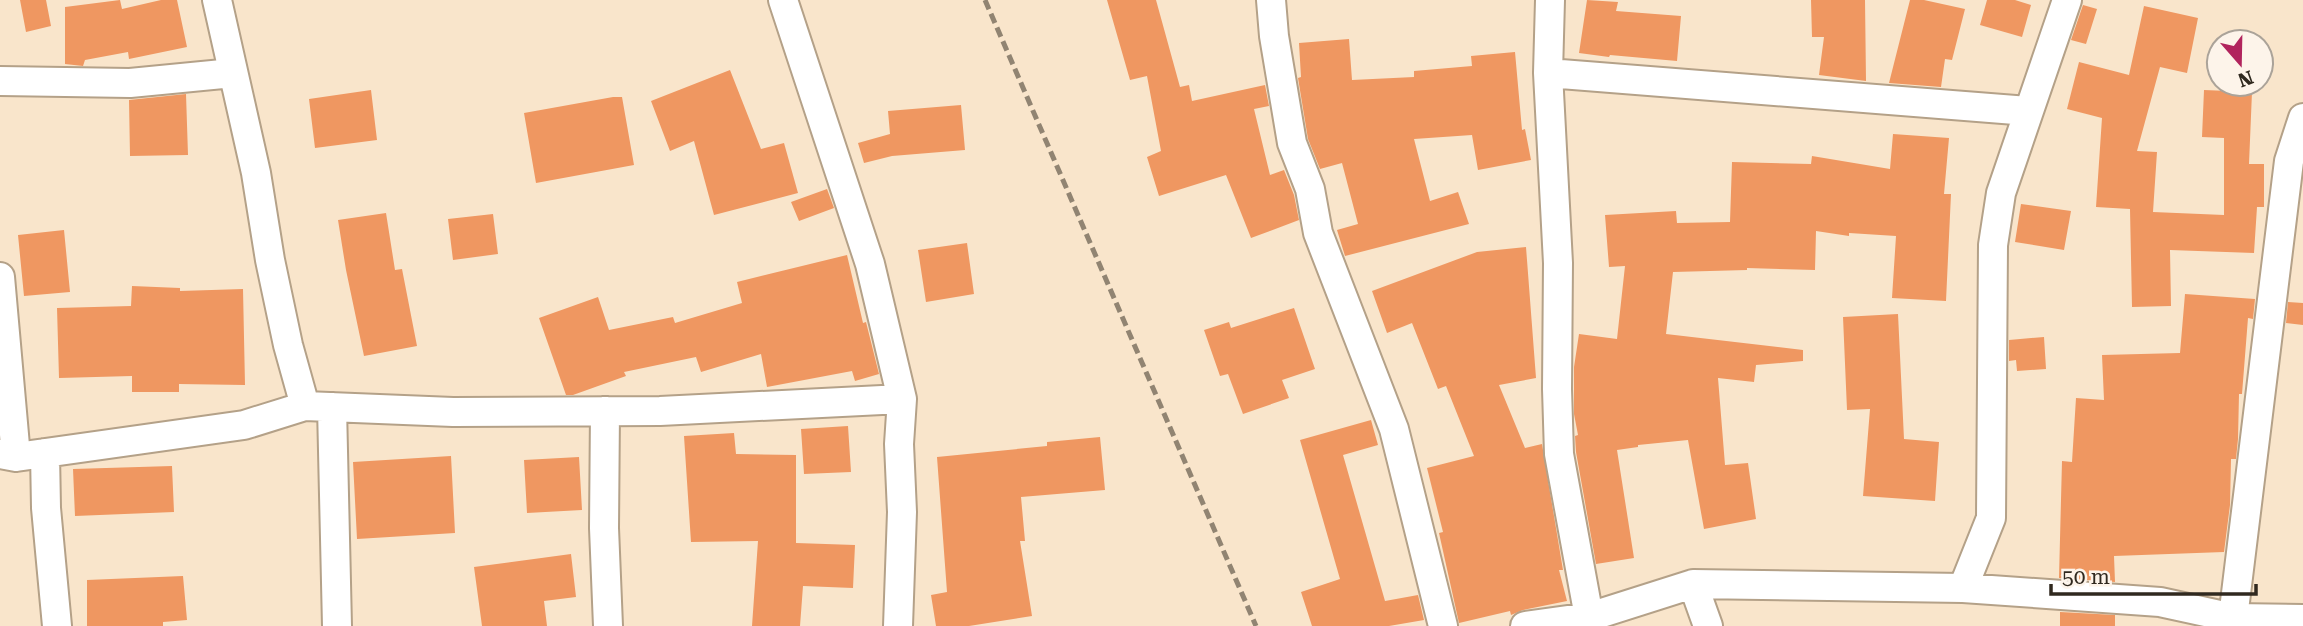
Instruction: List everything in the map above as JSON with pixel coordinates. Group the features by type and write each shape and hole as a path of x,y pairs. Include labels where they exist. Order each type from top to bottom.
{"street":[{"path":"217,0 256,173 275,284 318,407 337,626"},
{"path":"783,0 870,264 902,398 899,444 902,512 898,626"},
{"path":"1271,0 1274,36 1292,143 1310,189 1318,233 1394,429 1443,626"},
{"path":"1550,0 1548,73 1558,263 1559,454 1589,617"},
{"path":"1963,588 1991,517 1993,245 2001,193 2067,0"},
{"path":"0,81 130,83 233,73"},
{"path":"1548,73 2028,111"},
{"path":"2233,618 2290,161 2303,118"},
{"path":"0,277 8,456 244,425 318,407 453,412 660,411 902,398"},
{"path":"605,411 604,528 608,626"},
{"path":"45,453 46,508 57,626"},
{"path":"1693,584 1708,626"},
{"path":"1525,626 1589,617 1693,584 1963,588 2164,614 2303,619"}],"building":[{"path":"20,0 46,0 51,26 26,32"},
{"path":"120,0 122,9 161,0 177,0 187,47 129,59 128,52 85,60 83,66 65,64 65,7"},
{"path":"1107,0 1156,0 1180,87 1189,85 1192,101 1265,85 1269,106 1254,109 1270,175 1284,170 1294,195 1299,220 1251,238 1226,175 1159,196 1147,157 1161,151 1147,76 1130,80"},
{"path":"1587,0 1618,2 1616,11 1681,16 1677,61 1579,53"},
{"path":"1811,0 1865,0 1866,81 1819,75 1824,37 1812,37"},
{"path":"1910,0 1924,0 1965,9 1952,60 1945,59 1941,87 1889,83"},
{"path":"1987,0 2015,0 2031,5 2022,37 1980,25"},
{"path":"2083,5 2097,9 2086,44 2071,40"},
{"path":"2144,6 2198,18 2187,73 2160,67 2137,151 2157,152 2153,212 2224,215 2224,138 2202,137 2204,90 2205,98 2252,98 2249,164 2264,164 2264,207 2257,207 2254,253 2170,250 2171,306 2132,307 2130,209 2096,207 2102,118 2067,109 2079,62 2129,75"},
{"path":"1349,39 1352,80 1414,77 1414,71 1472,66 1471,56 1515,52 1522,130 1525,129 1531,160 1478,170 1472,135 1414,139 1430,201 1458,192 1469,224 1345,256 1337,230 1358,224 1342,163 1320,169 1308,139 1298,78 1301,77 1299,43"},
{"path":"730,70 761,149 784,143 798,193 714,215 694,141 670,151 651,101"},
{"path":"371,90 377,140 315,148 309,99"},
{"path":"186,94 188,155 130,156 129,100"},
{"path":"622,97 634,165 536,183 524,113"},
{"path":"961,105 965,150 892,156 864,163 858,143 890,134 888,111"},
{"path":"1893,134 1949,138 1944,194 1951,194 1946,301 1892,298 1896,236 1849,233 1849,236 1816,231 1815,270 1747,268 1673,272 1666,334 1803,350 1803,361 1756,365 1754,382 1718,378 1725,465 1748,463 1756,519 1704,529 1688,440 1617,450 1634,558 1596,564 1576,452 1575,436 1578,435 1574,414 1574,367 1579,334 1617,339 1625,266 1609,267 1605,215 1676,211 1677,223 1730,222 1732,162 1811,164 1812,156 1890,169"},
{"path":"827,189 834,208 799,221 791,202"},
{"path":"2021,204 2071,211 2064,250 2015,242"},
{"path":"386,213 395,270 402,269 417,346 364,356 338,220"},
{"path":"493,214 498,254 453,260 448,219"},
{"path":"64,230 70,292 24,296 18,235"},
{"path":"967,243 974,294 926,302 918,250"},
{"path":"1526,247 1536,378 1499,385 1525,448 1542,444 1563,570 1559,570 1567,601 1511,615 1510,611 1459,623 1439,533 1443,532 1427,468 1474,456 1446,386 1438,389 1412,323 1387,333 1372,291 1477,252"},
{"path":"847,255 863,323 866,322 879,374 855,381 852,371 767,387 761,354 701,372 696,357 624,372 626,376 573,395 566,395 539,318 598,297 609,330 673,317 675,323 742,303 737,282"},
{"path":"132,286 180,288 180,291 243,289 245,385 179,384 179,392 132,392 132,376 59,378 57,308 131,306"},
{"path":"2185,294 2255,299 2253,319 2248,318 2242,394 2239,394 2236,459 2231,459 2230,505 2224,552 2114,556 2115,582 2059,578 2062,461 2072,462 2076,398 2104,400 2102,355 2180,353"},
{"path":"2288,302 2303,303 2303,325 2286,323"},
{"path":"1294,308 1315,369 1282,380 1289,398 1243,414 1228,374 1220,376 1204,330 1229,322 1231,328"},
{"path":"1898,314 1904,439 1939,442 1935,501 1863,496 1870,409 1847,410 1843,317"},
{"path":"2044,337 2046,369 2017,371 2016,360 2009,361 2009,340"},
{"path":"1371,420 1378,445 1343,455 1385,601 1418,595 1424,620 1389,626 1312,626 1301,592 1340,579 1300,440"},
{"path":"848,426 851,472 804,474 801,429"},
{"path":"734,433 736,454 796,455 796,543 855,545 853,588 803,586 800,626 752,626 758,541 691,542 684,436"},
{"path":"1100,437 1105,490 1021,497 1025,541 1020,541 1032,616 969,626 936,626 931,595 947,592 937,457 1047,446 1047,442"},
{"path":"451,456 455,533 357,539 353,462"},
{"path":"579,457 582,510 527,513 524,460"},
{"path":"172,466 174,512 75,516 73,469"},
{"path":"571,554 576,597 544,601 547,626 482,626 474,567"},
{"path":"183,576 187,620 163,622 163,626 87,626 87,580"},
{"path":"2060,612 2115,615 2115,626 2060,626"}],"railway":[{"path":"985,0 1256,626"}]}
